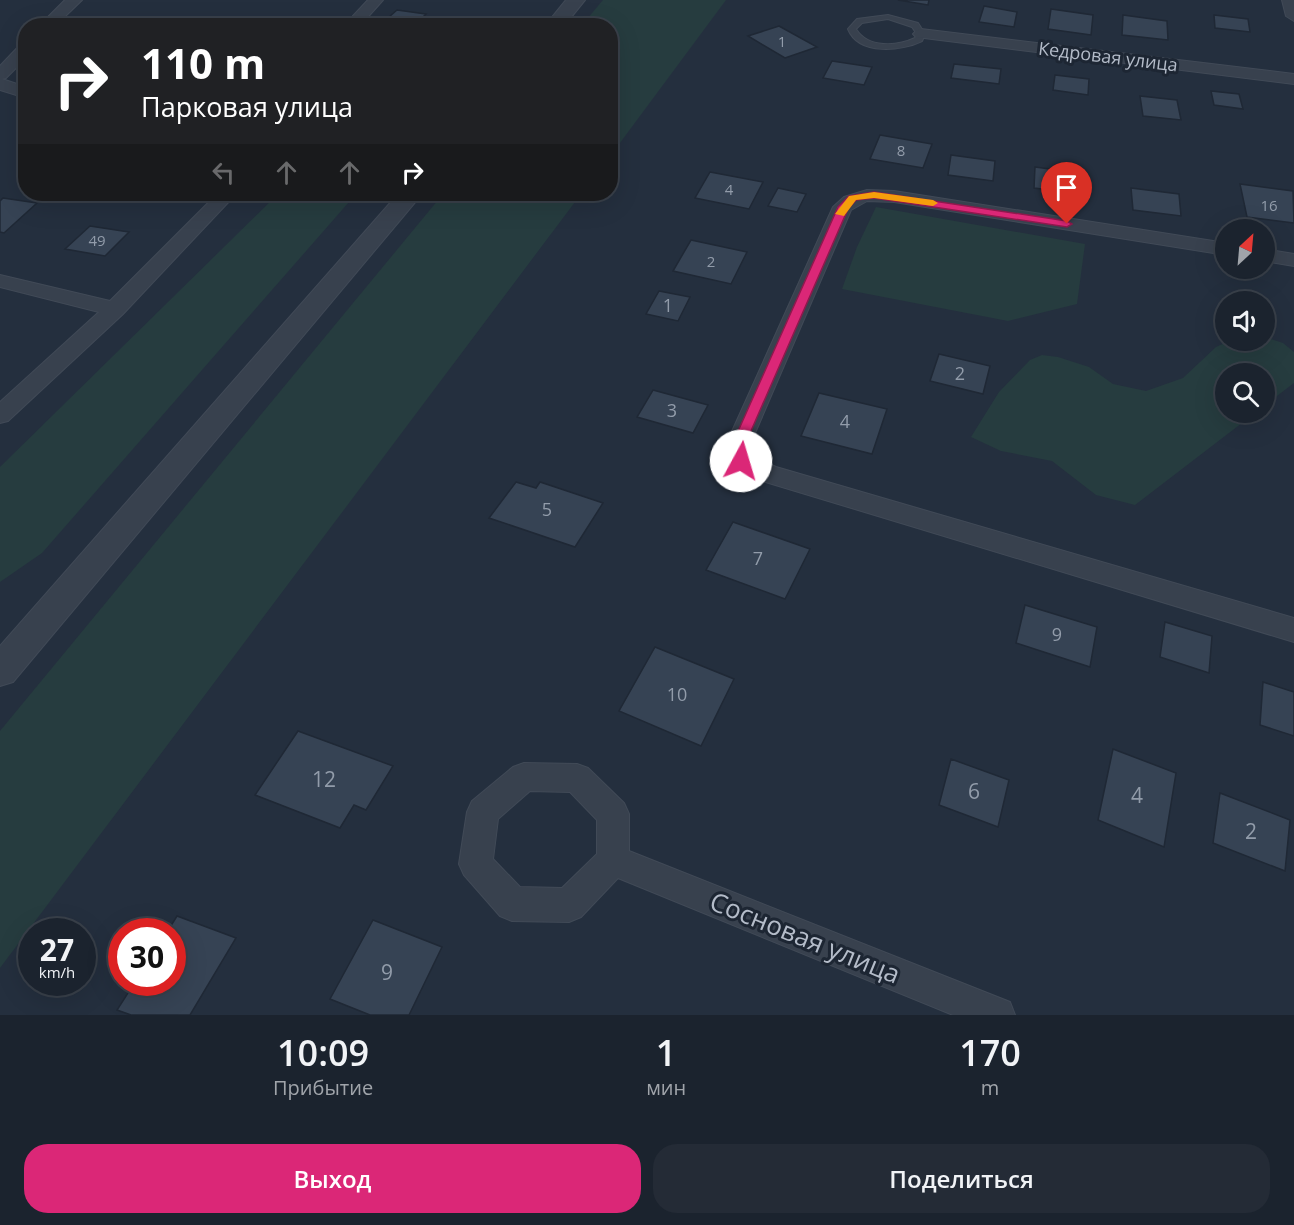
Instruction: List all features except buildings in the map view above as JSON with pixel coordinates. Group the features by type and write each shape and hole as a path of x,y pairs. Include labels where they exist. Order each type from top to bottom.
{"street":[{"path":"54,18 75,0"},
{"path":"361,16 376,0"},
{"path":"561,18 576,0"},
{"path":"1289,0 1294,16"},
{"name":"Кедровая улица","path":"921,34 1294,79"},
{"path":"0,75 18,56"},
{"path":"0,84 18,90"},
{"path":"1215,247 914,200 874,195 853,198 843,207 737,447 741,461 768,474 1294,630"},
{"path":"0,415 115,309 220,201"},
{"path":"0,671 404,201"},
{"path":"1275,257 1294,260"},
{"path":"0,281 115,309"},
{"path":"524,777 577,778 613,814 613,860 569,905 512,904 476,864 483,812 524,777"},
{"name":"Сосновая улица","path":"613,860 997,1015"}],"lane":[{"path":"888,17 915,25 921,34 919,39 904,46 880,46 860,39 852,29 854,24 867,18 888,17"}],"green space":[{"path":"603,0 726,0 618,146 618,18 588,18"},
{"path":"271,201 350,201 42,553 0,582 0,467"},
{"path":"437,201 576,201 38,918 18,918 18,944 0,968 0,731"},
{"path":"876,207 1085,244 1077,304 1008,321 842,289 857,247"},
{"path":"1275,340 1283,343 1294,352 1294,383 1275,397 1275,363 1215,363 1215,423 1242,423 1135,505 1096,495 1052,461 1001,451 971,437 999,392 1030,360 1042,355 1058,357 1089,367 1113,384 1146,391 1183,378 1215,348 1215,351 1275,351"}],"slow traffic":[{"path":"840,214 843,207 853,198 874,195 933,203"}],"route":[{"path":"741,461 737,447 843,207 853,198 874,195 1067,224"}]}
